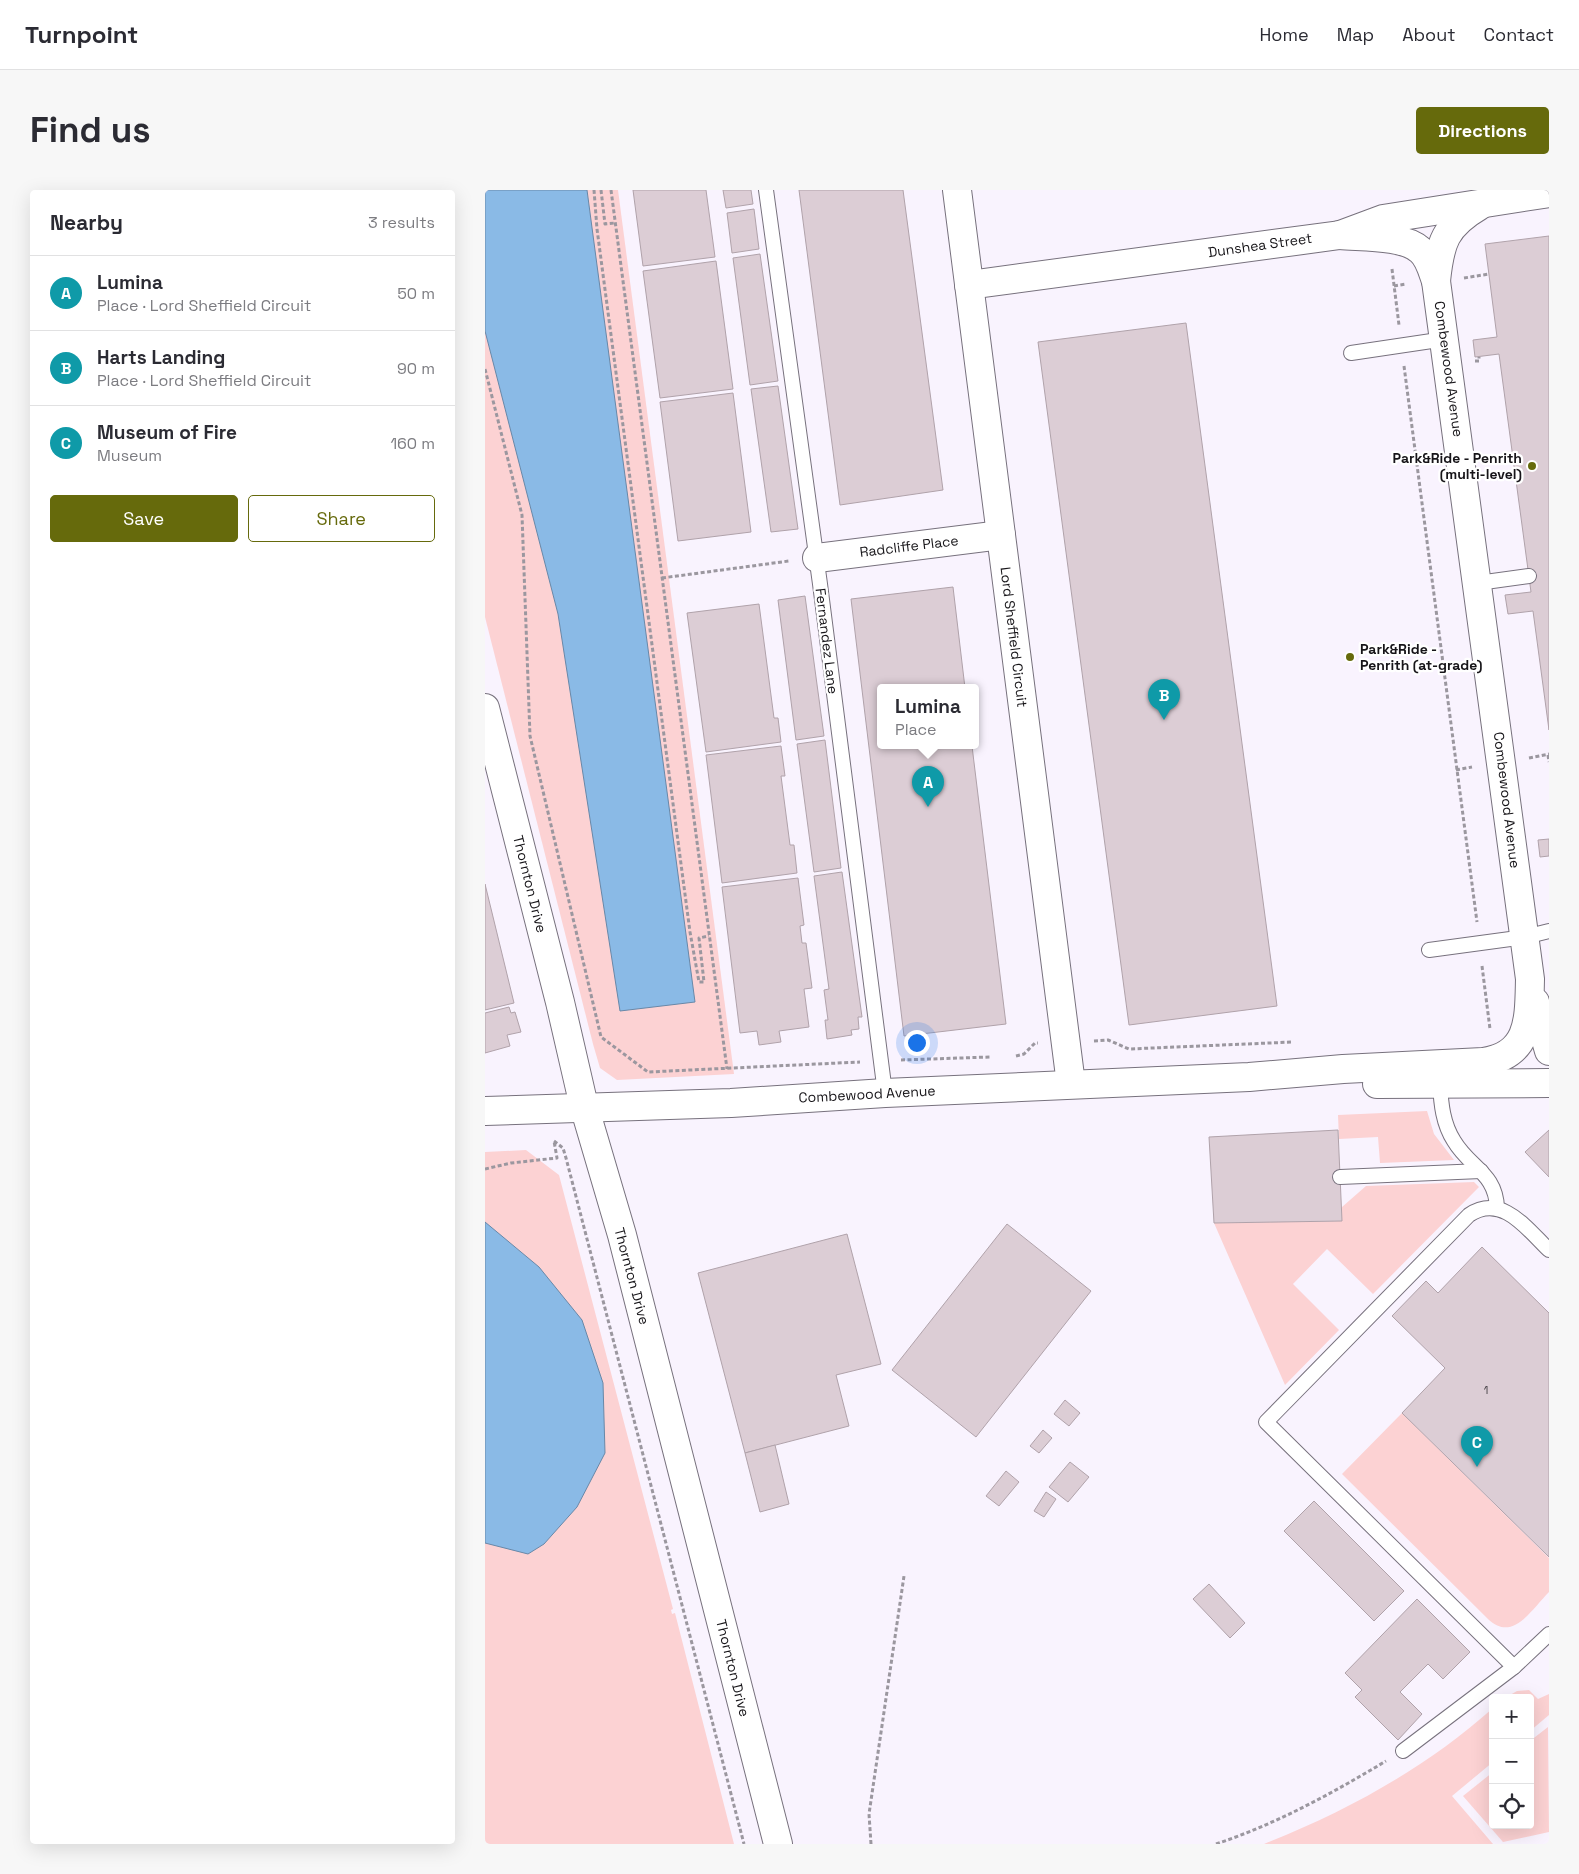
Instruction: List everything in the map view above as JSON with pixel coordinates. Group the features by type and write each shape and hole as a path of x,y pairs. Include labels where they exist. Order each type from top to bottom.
{"street":[{"name":"Lord Sheffield Circuit","path":"957,190 1071,1084"},
{"name":"Dunshea Street","path":"969,285 1340,235 1383,219 1549,193"},
{"name":"Combewood Avenue","path":"485,1111 584,1106 731,1103 885,1093 1249,1077 1343,1069 1496,1060 1514,1049 1526,1030 1530,979 1537,934 1478,583 1445,339 1449,279 1441,250 1450,228 1458,219 1485,202"},
{"name":"Combewood Avenue","path":"1340,235 1387,239 1412,244 1449,279"},
{"name":"Radcliffe Place","path":"817,558 1001,535"},
{"name":"Thornton Drive","path":"485,708 560,1002 584,1106 622,1235 778,1844"},
{"path":"1530,979 1549,1051"},
{"name":"Combewood Avenue","path":"1249,1077 1337,1084 1549,1083"}],"lane":[{"name":"Fernandez Lane","path":"766,190 817,558 885,1093"},
{"path":"1351,353 1445,339"},
{"path":"1478,583 1529,576"},
{"path":"1429,950 1480,944 1537,934"},
{"path":"1440,1084 1441,1106 1454,1141 1489,1179 1497,1194 1497,1208"},
{"path":"1340,1177 1481,1171"},
{"path":"1514,1667 1266,1422 1469,1215 1480,1208 1497,1208 1515,1217 1549,1250"},
{"path":"1403,1751 1514,1667 1549,1634"}],"path":[{"path":"594,190 597,229 651,642 690,932 699,982 704,982 699,938 709,936"},
{"path":"601,190 605,224 615,223"},
{"path":"611,190 731,1103"},
{"path":"1392,266 1490,1033"},
{"path":"1449,279 1489,274"},
{"path":"662,578 817,558"},
{"path":"1519,760 1548,754 1549,762"},
{"path":"485,1169 511,1163 557,1158 554,1141 563,1148 744,1844"},
{"path":"871,1844 869,1814 904,1576"},
{"path":"1216,1844 1251,1833 1308,1806 1403,1751"}],"shaded area":[{"path":"485,190 618,190 734,1074 617,1080 600,1068 593,1044 485,617"},
{"path":"1427,1111 1434,1134 1454,1160 1380,1163 1378,1137 1339,1139 1338,1115"},
{"path":"526,1150 559,1175 673,1609 671,1610 672,1614 675,1613 734,1844 485,1844 485,1152"},
{"path":"1474,1182 1479,1187 1373,1294 1327,1249 1293,1284 1339,1330 1285,1385 1214,1223 1341,1221 1342,1207 1366,1186"},
{"path":"1402,1413 1549,1558 1549,1592 1522,1621 1506,1627 1498,1626 1489,1620 1342,1474"},
{"path":"1529,1690 1533,1694 1512,1694 1517,1691"},
{"path":"1549,1694 1549,1715 1534,1728 1534,1695 1538,1699"},
{"path":"1489,1711 1489,1765 1452,1796 1493,1844 1264,1844 1325,1817 1384,1786 1413,1769 1467,1730"},
{"path":"1548,1727 1549,1832 1503,1842 1492,1829 1534,1829 1534,1738"},
{"path":"1489,1775 1489,1826 1463,1796"}],"water":[{"path":"485,190 587,190 695,1002 620,1011 558,614 485,331"},
{"path":"485,1222 539,1267 582,1320 603,1383 605,1453 577,1507 544,1544 528,1554 485,1543"}],"building":[{"path":"633,190 706,190 715,257 643,266"},
{"path":"723,190 751,190 753,204 726,208"},
{"path":"799,190 903,190 943,490 840,505"},
{"path":"754,209 759,249 732,253 727,213"},
{"name":"Park&Ride - Penrith (multi-level)","path":"1549,236 1549,730 1533,611 1508,614 1505,595 1531,592 1499,354 1475,357 1473,340 1497,337 1485,244"},
{"path":"760,254 778,381 750,385 733,258"},
{"path":"716,261 733,389 660,398 643,271"},
{"path":"1186,323 1277,1006 1129,1025 1038,342"},
{"path":"778,386 798,529 771,532 751,389"},
{"path":"733,393 751,532 678,541 660,402"},
{"path":"953,587 965,684 877,684 877,749 972,749 1006,1024 904,1036 851,599"},
{"path":"805,596 824,736 796,740 778,600"},
{"path":"759,604 774,718 778,718 781,742 706,752 687,613"},
{"path":"825,740 841,868 814,872 797,744"},
{"path":"781,746 785,776 781,776 790,845 794,845 797,873 722,883 706,755"},
{"path":"1549,839 1549,856 1540,857 1538,840"},
{"path":"842,872 862,1017 858,1017 859,1029 851,1030 852,1035 827,1039 825,1020 828,1020 824,990 829,989 814,876"},
{"path":"798,878 804,925 800,926 802,943 806,943 812,988 804,989 809,1027 779,1031 781,1042 759,1045 757,1031 740,1033 722,887"},
{"path":"485,884 514,1003 485,1010"},
{"path":"509,1007 511,1013 515,1012 521,1032 507,1035 510,1046 485,1053 485,1013"},
{"path":"1338,1130 1342,1221 1214,1223 1209,1137"},
{"path":"1549,1130 1549,1177 1525,1152"},
{"path":"1007,1224 1091,1291 976,1437 892,1370"},
{"path":"847,1234 881,1364 836,1375 849,1426 745,1453 698,1273"},
{"path":"1482,1247 1549,1313 1549,1557 1402,1413 1445,1368 1392,1316 1426,1281 1438,1293"},
{"path":"1065,1400 1080,1413 1069,1426 1054,1414"},
{"path":"1043,1430 1052,1438 1039,1453 1030,1446"},
{"path":"775,1445 789,1504 760,1512 745,1453"},
{"path":"1070,1462 1089,1477 1068,1502 1049,1487"},
{"path":"1006,1471 1019,1482 999,1506 986,1496"},
{"path":"1046,1492 1056,1499 1044,1517 1034,1511"},
{"path":"1314,1501 1404,1591 1374,1621 1284,1531"},
{"path":"1209,1584 1245,1623 1230,1638 1193,1599"},
{"path":"1417,1599 1470,1652 1443,1679 1428,1664 1400,1692 1422,1714 1398,1740 1355,1697 1362,1690 1345,1673"}],"place":[{"name":"Park&Ride - Penrith (multi-level)","path":"1532,466"},
{"name":"Park&Ride - Penrith (at-grade)","path":"1350,657"},
{"name":"Harts Landing","path":"1164,720"},
{"name":"Lumina","path":"928,807"},
{"name":"Museum of Fire","path":"1477,1467"}]}
